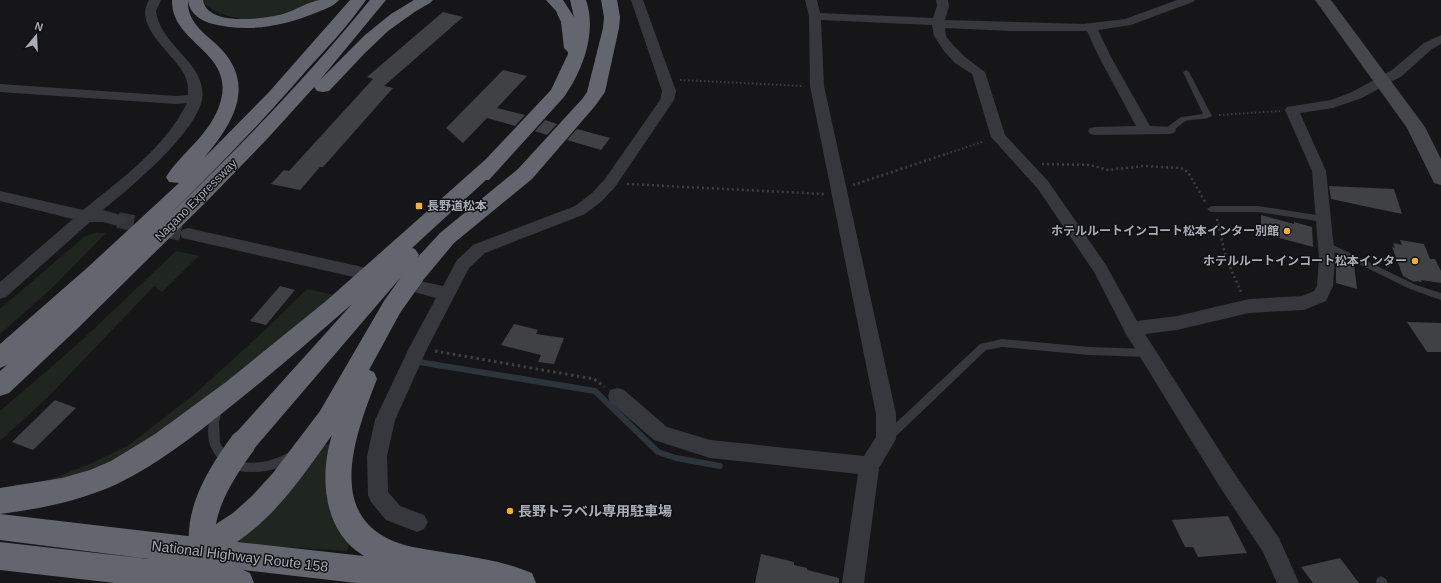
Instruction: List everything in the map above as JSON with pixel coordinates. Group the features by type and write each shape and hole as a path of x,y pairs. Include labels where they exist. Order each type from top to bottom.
{"highway":[{"path":"0,348 103,251 168,185 207,142 222,120 230,104 232,89 230,74 223,60 193,32 185,21 180,11 180,0"},
{"path":"195,0 196,6 206,16 225,22 246,23 272,21 292,16 331,0"},
{"name":"Nagano Expressway","path":"0,358 113,256 229,143 288,83 358,0"},
{"name":"Nagano Expressway","path":"0,386 63,329 200,198 307,85 378,0"},
{"path":"63,329 85,323 260,152 371,38 398,15 425,0"},
{"path":"554,0 564,10 571,27 572,49 566,77"},
{"path":"216,583 206,563 201,536 204,514 212,490 223,469 243,443 428,233 558,93 566,77 582,32 584,22 583,12 578,0"},
{"path":"590,0 596,19 601,72"},
{"path":"153,574 199,552 243,522 262,505 282,482 329,419 392,307 416,273 448,238 526,174 589,102 596,92 612,17 609,0"},
{"path":"0,501 30,498 61,491 91,481 120,469 169,437 220,401 279,355 492,164"},
{"path":"392,307 351,414 340,457 340,489 344,512 353,529 367,541 385,552 410,560 498,576 522,583"},
{"name":"National Highway Route 158","path":"0,527 199,552 480,583"},
{"path":"0,556 240,583"}],"street":[{"path":"0,292 85,216 140,171 164,147 191,110 195,98 196,85 186,69 155,31 150,12 155,0"},
{"path":"417,522 393,513 378,495 377,456 385,420 418,348 463,264 479,249 580,210 597,197 610,183 667,100 669,90 636,0"},
{"path":"811,0 815,16 817,86 840,189 886,414 886,439 869,466 853,583"},
{"path":"942,0 943,6 938,23 940,36 948,48 960,60 978,72 998,137 1043,185 1100,269 1132,329 1225,477 1271,545 1288,583"},
{"path":"815,16 1010,27 1091,27 1128,22 1189,0"},
{"path":"1323,0 1416,126 1441,178"},
{"path":"1091,27 1105,57 1145,129"},
{"path":"1132,329 1177,323 1249,306 1304,303 1320,296 1325,286 1327,245 1319,171 1292,110 1346,100 1397,73 1428,46 1441,39"},
{"path":"0,88 176,100 195,98"},
{"path":"1095,131 1145,129 1169,130"},
{"path":"0,196 85,216 103,216 118,220"},
{"path":"188,234 358,272"},
{"path":"420,287 447,294"},
{"path":"617,396 661,434 710,449 869,466"}],"lane":[{"path":"1169,130 1184,119 1208,116 1186,72"},
{"path":"1211,209 1258,209 1323,219"},
{"path":"1327,245 1413,287 1441,297"},
{"path":"886,439 983,347 1002,343 1089,351 1147,353"},
{"path":"220,401 214,422 215,444 228,464 244,468 269,465 290,458 329,419"}],"path":[{"path":"665,80 817,86"},
{"path":"1208,116 1292,110"},
{"path":"610,183 824,194 998,137"},
{"path":"1025,165 1080,164 1108,170 1144,166 1181,168 1188,172 1198,191 1219,222 1226,258 1230,270 1249,306"},
{"path":"418,348 594,379 617,396"}],"shaded area":[{"path":"201,0 322,0 282,16 261,20 250,20 228,16 218,12"},
{"path":"95,233 106,233 53,287 0,334 0,309 84,237"},
{"path":"176,251 199,256 162,292 154,286 48,397 0,441 0,411 79,343"},
{"path":"307,289 335,295 198,409 82,479 12,490 15,484 41,483 92,463 129,445 196,393 264,331"},
{"path":"321,444 336,445 326,497 338,526 349,544 347,551 228,543"}],"building":[{"path":"443,12 463,17 384,86 393,88 323,167 320,167 300,190 271,184 284,170 289,171 373,79 367,77"},
{"path":"503,70 527,76 497,108 525,115 515,126 487,118 463,143 446,128"},
{"path":"545,120 557,124 547,135 535,131"},
{"path":"577,129 610,138 601,150 567,140"},
{"path":"1329,186 1394,189 1402,214 1331,199"},
{"path":"1261,215 1294,224 1294,222 1312,227 1313,247 1261,233"},
{"path":"1400,240 1424,244 1430,259 1435,259 1441,271 1441,283 1421,280 1422,282 1414,282 1403,276 1392,247 1395,248 1393,243 1402,245"},
{"path":"1336,260 1354,264 1357,289 1336,283"},
{"path":"280,286 295,290 266,325 250,321"},
{"path":"1407,322 1441,323 1441,352 1427,352"},
{"path":"514,324 538,330 536,334 564,338 554,364 538,362 541,355 501,345"},
{"path":"55,400 76,408 33,450 12,442"},
{"path":"1228,516 1247,553 1198,557 1193,547 1185,547 1172,520"},
{"path":"761,554 794,562 794,565 807,568 807,570 839,578 839,583 755,583"},
{"path":"1340,558 1359,583 1313,583 1301,567"}],"waterway":[{"path":"419,362 595,391 658,452 676,458 720,466"}],"tunnel":[{"path":"118,220 188,234"}],"place":[{"name":"長野道松本","path":"419,206"},
{"name":"ホテルルートインコート松本インター別館","path":"1287,231"},
{"name":"ホテルルートインコート松本インター","path":"1415,261"},
{"name":"長野トラベル専用駐車場","path":"510,511"}]}
